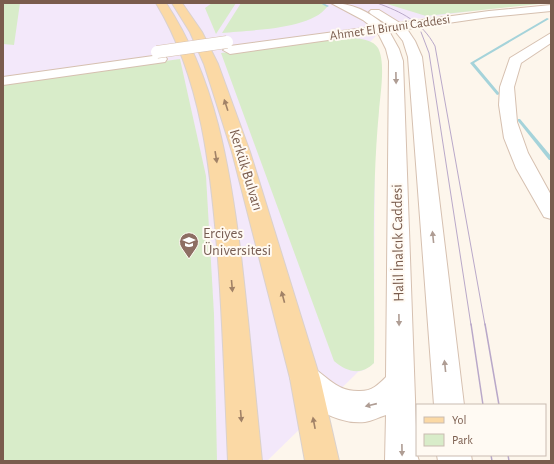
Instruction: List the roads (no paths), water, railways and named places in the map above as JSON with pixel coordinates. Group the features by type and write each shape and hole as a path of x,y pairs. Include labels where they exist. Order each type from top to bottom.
{"main road":[{"name":"Kerkük Bulvarı","path":"161,3 179,32 198,82 214,145 227,237 245,461"},
{"name":"Kerkük Bulvarı","path":"177,3 203,47 225,102 262,220 305,378 322,461"}],"street":[{"path":"356,3 388,29"},
{"name":"Ahmet El Biruni Caddesi","path":"388,29 546,3"},
{"path":"340,5 388,29"},
{"path":"340,5 347,12 340,26 369,38 388,29"},
{"name":"Ahmet El Biruni Caddesi","path":"159,56 229,46 340,26 388,29 551,8"},
{"name":"Halil İnalcık Caddesi","path":"388,29 396,71 402,461"},
{"name":"Halil İnalcık Caddesi","path":"388,29 408,38 415,57 449,404"},
{"path":"551,37 515,61 507,87 510,131 519,158 551,212"},
{"path":"3,72 159,56"},
{"path":"3,81 159,56"},
{"path":"305,378 314,389 325,397 338,404 352,407 377,404 387,398 401,382"}],"waterway":[{"path":"321,3 328,6"},
{"path":"498,94 472,63 548,19"},
{"path":"519,120 551,159"}],"tram line":[{"path":"377,3 403,14 418,24 435,46 485,325"},
{"path":"421,32 429,53 471,325"},
{"path":"471,324 483,404"},
{"path":"485,324 499,404"},
{"path":"491,456 492,461"},
{"path":"508,456 509,461"}],"place":[{"name":"Erciyes Üniversitesi","path":"189,259"}]}
